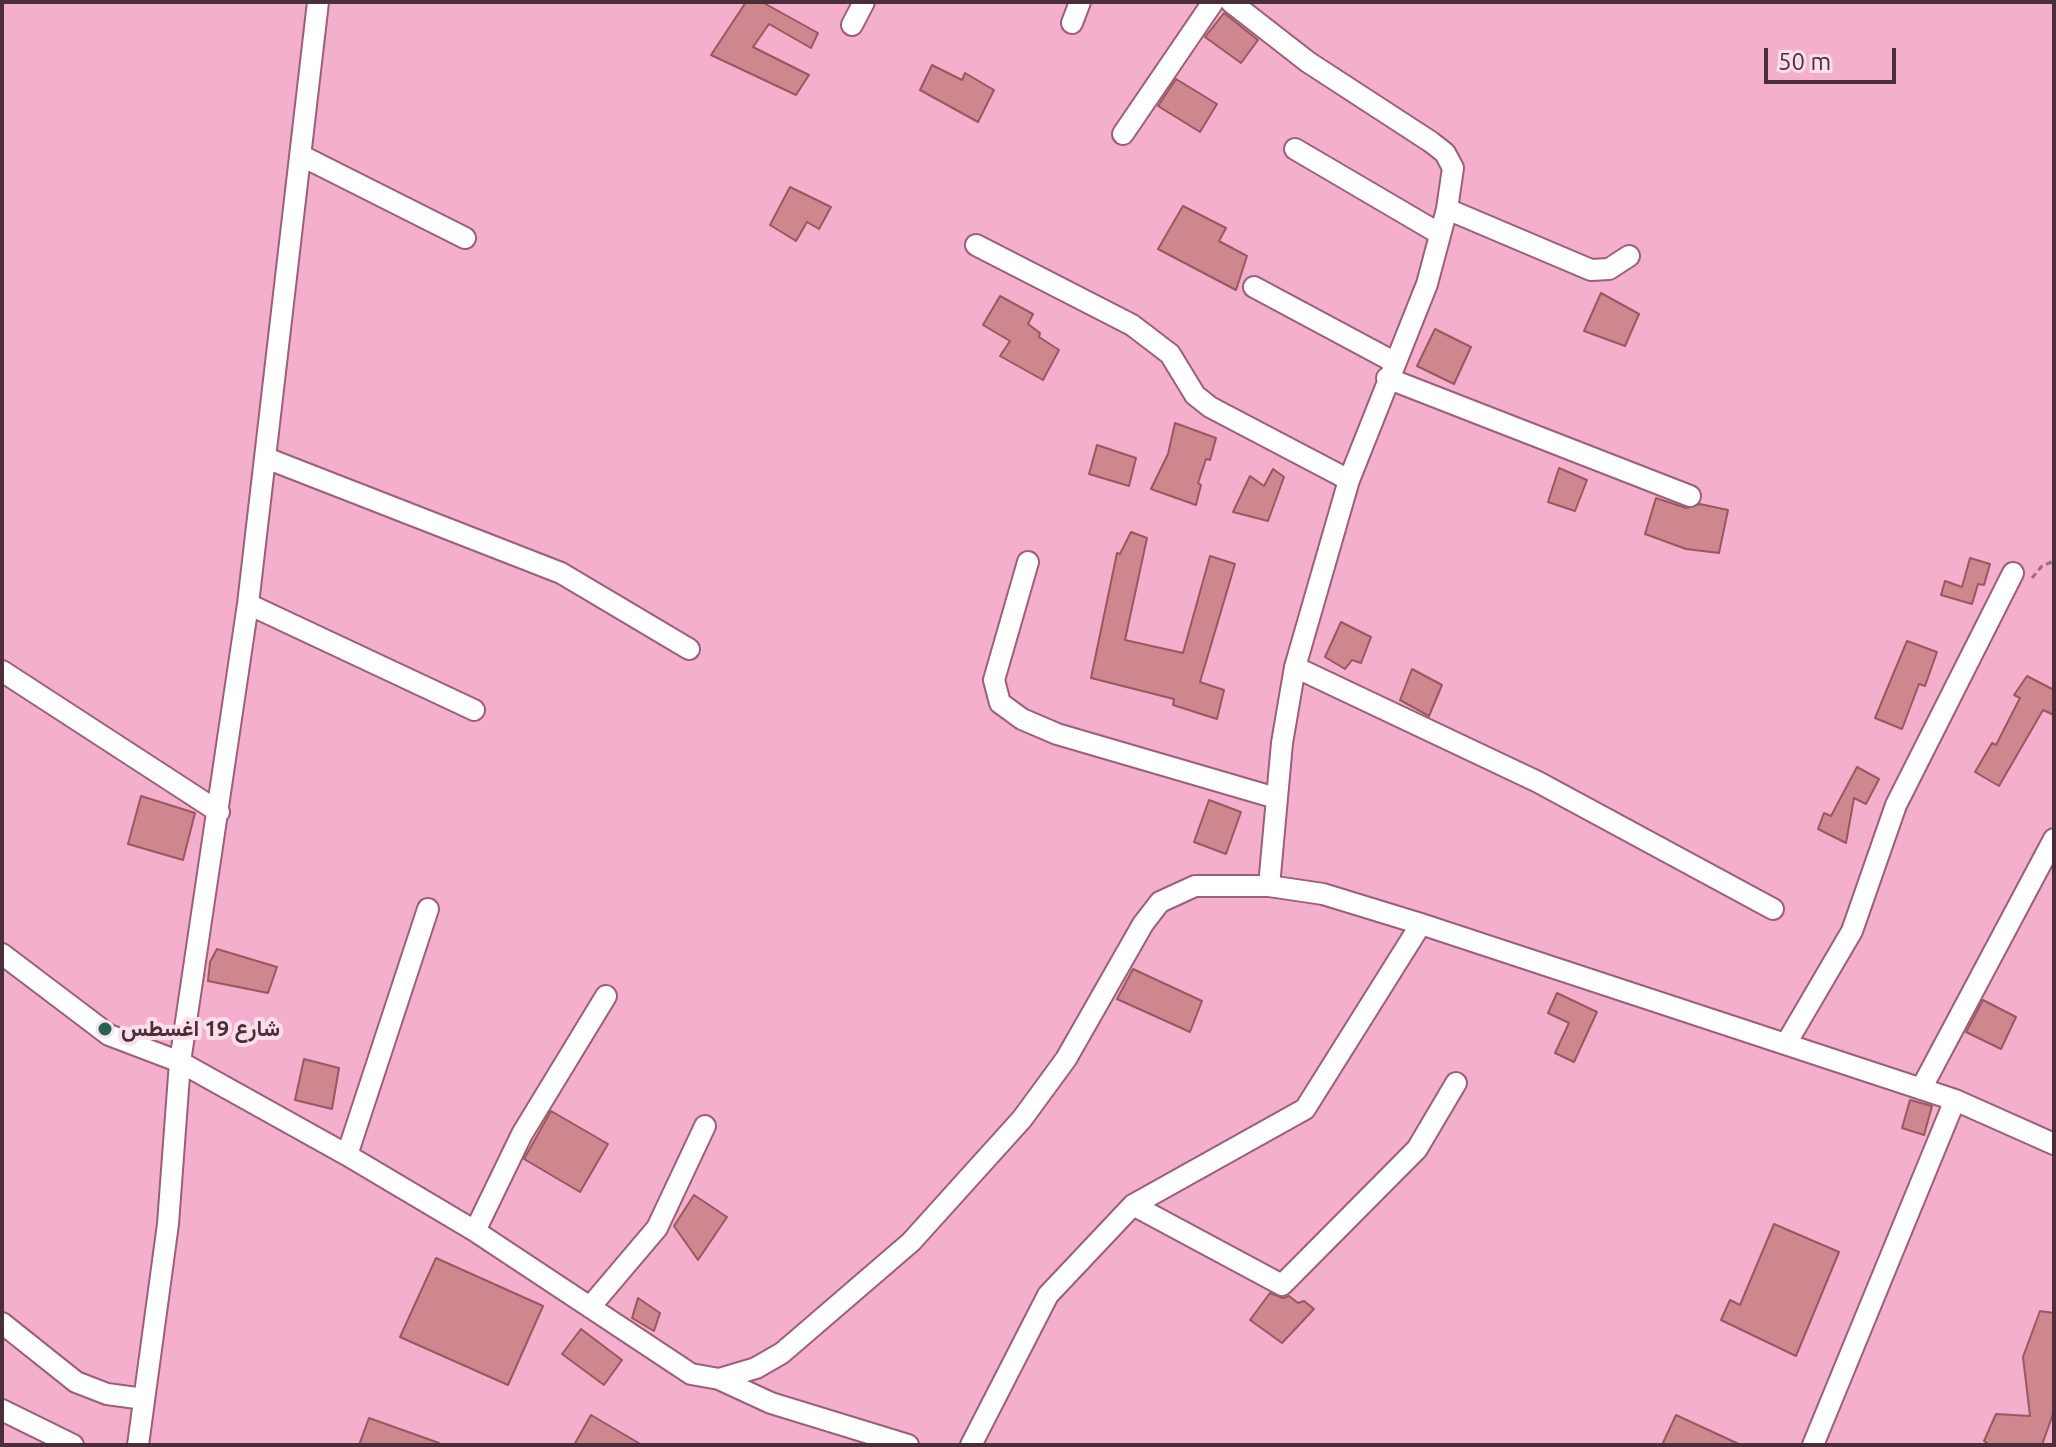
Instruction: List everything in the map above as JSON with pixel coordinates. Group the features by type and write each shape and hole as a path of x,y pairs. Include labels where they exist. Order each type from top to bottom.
{"street":[{"path":"138,1445 168,1224 180,1062 248,604 318,2"},
{"path":"852,25 864,2"},
{"path":"1072,23 1080,2"},
{"path":"1123,134 1213,2"},
{"path":"1231,2 1308,62 1445,153 1453,168 1447,209 1427,284 1349,480 1295,667 1276,798 1269,886"},
{"path":"1295,149 1440,234"},
{"path":"302,156 465,238"},
{"path":"1447,209 1591,270 1609,269 1629,256"},
{"path":"976,245 1132,325 1170,354 1195,395 1210,407 1349,480"},
{"path":"1254,287 1391,370 1690,496"},
{"path":"266,458 561,573 689,649"},
{"path":"1028,562 994,680 1000,703 1022,719 1057,734 1276,798"},
{"path":"1787,1042 1852,931 1896,805 2013,573"},
{"path":"248,604 474,710"},
{"path":"1295,667 1538,782 1773,909"},
{"path":"2,671 219,812"},
{"path":"1921,1089 2054,839"},
{"path":"719,1379 756,1368 782,1353 921,1231 1022,1119 1049,1083 1143,924 1160,902 1195,886 1269,886 1323,894 1787,1042 1955,1100 2054,1144"},
{"path":"347,1155 428,909"},
{"path":"971,1445 1048,1295 1133,1205 1305,1109 1421,924"},
{"path":"2,954 109,1035 180,1062 347,1155 475,1231 691,1374 719,1379 771,1403 908,1445"},
{"path":"475,1231 522,1134 606,996"},
{"path":"1133,1205 1282,1285 1417,1149 1456,1083"},
{"path":"1813,1445 1955,1100"},
{"path":"590,1307 657,1228 705,1126"},
{"path":"2,1323 76,1382 107,1394 144,1399"},
{"path":"2,1410 73,1445"}],"building":[{"path":"746,2 762,2 818,33 811,48 769,24 753,47 809,75 796,95 711,55"},
{"path":"1224,13 1258,40 1241,63 1205,37"},
{"path":"932,65 962,80 965,73 994,90 978,122 920,90"},
{"path":"1176,79 1217,104 1200,132 1158,106"},
{"path":"790,187 831,207 819,229 807,222 796,241 770,225"},
{"path":"1183,206 1226,228 1219,241 1247,256 1236,290 1158,249"},
{"path":"1601,293 1639,314 1625,346 1584,331"},
{"path":"1000,296 1033,314 1028,324 1040,333 1039,337 1059,350 1043,380 1000,356 1010,341 983,325"},
{"path":"1435,329 1471,347 1454,384 1417,366"},
{"path":"1175,423 1216,438 1210,460 1206,459 1198,483 1201,485 1196,505 1151,489 1168,454"},
{"path":"1097,445 1136,458 1129,486 1089,474"},
{"path":"1559,468 1587,480 1575,511 1548,502"},
{"path":"1273,469 1284,477 1268,521 1233,512 1250,476 1264,486"},
{"path":"1656,498 1686,508 1700,504 1728,510 1719,553 1686,549 1645,534"},
{"path":"1131,532 1147,538 1125,640 1183,653 1210,556 1235,564 1200,682 1224,690 1217,719 1173,705 1174,699 1091,678 1117,553 1120,554"},
{"path":"1970,558 1990,564 1984,585 1978,584 1972,604 1941,595 1945,581 1962,587"},
{"path":"1341,622 1371,637 1361,663 1352,660 1345,669 1325,657"},
{"path":"1907,641 1937,652 1925,686 1919,684 1902,729 1875,718"},
{"path":"1412,669 1442,685 1429,716 1400,700"},
{"path":"2027,676 2054,690 2054,715 2043,710 1999,786 1975,772 1992,743 1996,745 2020,698 2014,695"},
{"path":"1857,767 1879,779 1866,804 1854,798 1846,843 1818,829 1824,813 1831,816"},
{"path":"141,796 195,813 183,860 128,844"},
{"path":"1209,800 1241,812 1226,854 1194,842"},
{"path":"217,949 277,967 268,993 208,981 210,962"},
{"path":"1133,969 1202,1001 1190,1032 1117,999"},
{"path":"1557,993 1597,1012 1574,1062 1555,1053 1569,1023 1548,1013"},
{"path":"1983,1000 2016,1017 2001,1049 1966,1032"},
{"path":"304,1059 339,1068 332,1109 295,1100"},
{"path":"1910,1100 1932,1106 1924,1135 1902,1128"},
{"path":"551,1111 608,1144 580,1192 524,1159"},
{"path":"694,1195 727,1217 698,1260 674,1226"},
{"path":"1774,1224 1839,1252 1796,1356 1721,1320 1730,1300 1740,1305"},
{"path":"436,1258 543,1306 508,1385 400,1337"},
{"path":"1270,1293 1283,1298 1289,1296 1298,1303 1304,1301 1314,1309 1282,1343 1250,1320"},
{"path":"638,1298 660,1313 654,1331 632,1318"},
{"path":"2040,1311 2054,1313 2054,1411 2042,1445 1990,1445 1984,1441 1996,1414 2030,1416 2023,1357"},
{"path":"581,1329 622,1360 604,1385 562,1354"},
{"path":"591,1415 642,1445 574,1445"},
{"path":"1676,1415 1741,1445 1662,1445"},
{"path":"369,1418 439,1443 359,1445"}],"place":[{"name":"شارع 19 اغسطس","path":"105,1029"}]}
